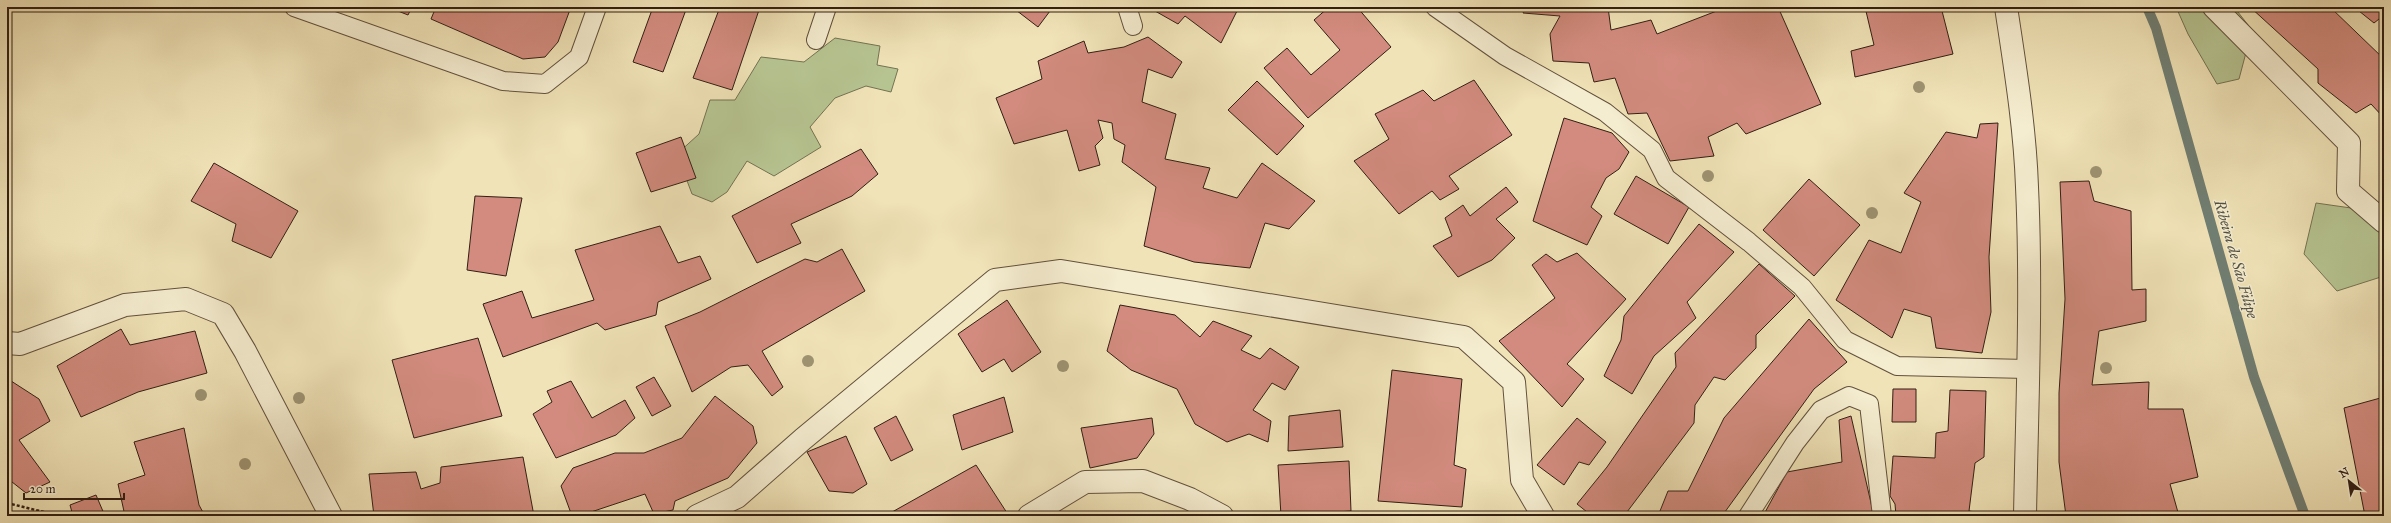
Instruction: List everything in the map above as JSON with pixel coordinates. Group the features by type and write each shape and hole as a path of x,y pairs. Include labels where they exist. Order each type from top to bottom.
{"street":[{"path":"2006,7 2021,113 2027,186 2028,369 2025,516"},
{"path":"2214,7 2349,143 2348,190 2384,222"},
{"path":"697,516 737,497 802,439 995,280 1061,271 1464,337 1514,382 1522,480 1543,516"},
{"path":"7,343 20,344 125,305 186,299 223,314 245,351 331,516"},
{"path":"1029,516 1085,482 1143,481 1190,499 1222,516"}],"lane":[{"path":"294,7 502,80 545,84 579,57 597,7"},
{"path":"816,40 827,7"},
{"path":"1130,7 1128,10 1133,26"},
{"path":"1435,7 1505,56 1605,112 1617,121 1652,150 1666,178 1749,242 1802,287 1845,340 1897,366 2028,369"},
{"path":"1748,516 1795,443 1821,410 1849,396 1869,404 1882,516"}],"path":[{"path":"7,503 52,514"}],"green space":[{"path":"2176,7 2234,7 2252,30 2239,79 2217,84 2188,34"},
{"path":"835,38 880,46 877,65 898,69 891,92 866,86 835,98 810,127 821,147 774,176 747,161 727,192 712,202 692,194 677,154 699,134 710,100 735,100 761,57 804,62"},
{"path":"2316,203 2351,208 2384,236 2384,276 2337,291 2304,254"}],"building":[{"path":"388,7 412,7 408,15"},
{"path":"436,7 571,7 558,42 545,57 523,59 431,19"},
{"path":"653,7 687,7 663,72 633,62"},
{"path":"720,7 760,7 732,90 693,78"},
{"path":"1012,7 1053,7 1038,27"},
{"path":"1148,7 1239,7 1221,43 1185,16 1178,24"},
{"path":"1329,7 1357,7 1391,47 1308,118 1264,68 1287,48 1311,75 1340,50 1314,20"},
{"path":"1526,7 1608,7 1611,30 1651,20 1657,34 1727,7 1778,7 1821,104 1746,134 1737,123 1708,137 1714,156 1670,161 1647,113 1628,114 1615,78 1594,82 1589,63 1553,61 1550,34 1560,16 1523,13"},
{"path":"1865,7 1941,7 1953,54 1855,77 1851,51 1874,45"},
{"path":"2250,7 2330,7 2384,59 2384,118 2371,104 2356,113 2318,83 2318,69"},
{"path":"2354,7 2384,7 2384,15 2374,23"},
{"path":"1148,37 1182,62 1172,78 1148,69 1142,102 1176,114 1165,159 1210,168 1203,188 1237,198 1262,163 1315,201 1289,229 1265,223 1250,268 1194,262 1144,246 1156,187 1122,162 1125,145 1114,139 1112,123 1098,120 1103,138 1095,146 1100,165 1079,171 1067,130 1014,144 996,98 1042,79 1038,61 1084,41 1088,53 1124,47"},
{"path":"1474,80 1512,135 1449,176 1459,189 1440,200 1432,191 1399,214 1354,161 1389,139 1375,114 1423,90 1434,101"},
{"path":"1257,81 1304,126 1277,155 1228,110"},
{"path":"1564,118 1612,133 1629,152 1619,169 1606,178 1591,207 1602,216 1587,245 1533,221"},
{"path":"1998,123 1989,257 1991,312 1982,353 1936,348 1931,317 1904,309 1892,338 1836,300 1869,240 1901,253 1921,202 1904,193 1946,132 1977,138 1980,124"},
{"path":"681,137 696,178 651,192 636,153"},
{"path":"861,149 878,174 852,196 791,224 801,243 757,263 732,216"},
{"path":"214,163 298,211 271,258 232,241 236,224 191,201"},
{"path":"1636,176 1689,207 1668,244 1614,214"},
{"path":"1809,179 1860,225 1814,276 1763,230"},
{"path":"2089,181 2094,201 2131,211 2132,290 2146,289 2146,321 2099,331 2092,385 2149,382 2148,409 2183,409 2198,477 2170,484 2179,516 2066,516 2059,462 2059,393 2065,299 2060,182"},
{"path":"1506,187 1518,202 1496,219 1515,238 1492,260 1458,277 1433,246 1452,236 1445,218 1463,205 1470,216"},
{"path":"475,196 522,198 506,276 467,270"},
{"path":"1699,224 1734,252 1687,302 1696,318 1654,356 1632,394 1604,376 1621,340 1624,316"},
{"path":"660,226 678,263 700,256 711,279 658,302 656,315 605,330 597,323 503,357 483,304 522,291 532,318 594,300 575,250"},
{"path":"842,249 865,291 762,351 783,387 772,396 748,365 731,367 692,392 665,326 700,312 805,259 817,262"},
{"path":"1577,253 1626,299 1567,364 1584,379 1562,407 1499,341 1555,298 1532,265 1546,254 1557,262"},
{"path":"1759,264 1795,296 1756,335 1756,348 1725,380 1714,377 1695,405 1694,423 1624,516 1592,516 1577,504 1607,467 1676,367 1675,353"},
{"path":"1007,300 1041,352 1012,372 1004,359 982,372 958,334"},
{"path":"1120,305 1175,315 1200,337 1213,321 1252,336 1241,350 1260,359 1270,348 1299,367 1285,390 1272,383 1253,410 1271,421 1268,442 1249,434 1227,442 1195,424 1177,389 1131,370 1107,351"},
{"path":"1809,319 1847,362 1814,389 1722,516 1658,516 1668,491 1688,491 1724,418"},
{"path":"121,329 130,345 195,331 207,373 138,392 81,417 57,366"},
{"path":"478,338 502,416 414,438 392,360"},
{"path":"1392,370 1462,379 1454,465 1466,469 1462,507 1378,501"},
{"path":"654,377 671,406 652,416 636,387"},
{"path":"8,379 39,399 50,421 19,440 50,482 26,493 7,478"},
{"path":"571,381 592,418 625,400 635,418 616,435 556,458 533,414 552,402 547,391"},
{"path":"1893,389 1916,389 1916,422 1892,422"},
{"path":"1950,390 1986,391 1984,457 1975,463 1969,511 1988,514 1988,516 1896,516 1895,504 1890,496 1893,456 1935,458 1936,433 1948,431"},
{"path":"715,396 753,426 757,443 728,478 675,501 673,510 654,514 645,494 579,516 572,516 561,486 573,468 615,453 644,453 682,438"},
{"path":"1004,397 1013,432 962,450 953,415"},
{"path":"2384,397 2384,516 2365,516 2344,408"},
{"path":"1340,410 1343,447 1288,451 1289,416"},
{"path":"896,416 913,450 891,461 874,428"},
{"path":"1851,416 1874,516 1763,516 1787,472 1842,462 1839,420"},
{"path":"1152,418 1154,434 1137,458 1090,468 1081,428"},
{"path":"1577,418 1606,442 1589,465 1579,462 1564,485 1537,465"},
{"path":"184,428 199,505 205,516 125,516 118,484 145,475 134,442"},
{"path":"846,436 867,484 853,493 829,491 807,452"},
{"path":"523,457 534,516 374,516 369,474 416,472 421,489 440,483 441,467"},
{"path":"1349,461 1351,511 1281,516 1278,465"},
{"path":"976,465 1009,516 885,516"},
{"path":"96,495 105,516 73,516 70,505"}],"waterway":[{"name":"Ribeira de São Filipe","path":"2147,7 2156,28 2254,377 2305,516"}]}
